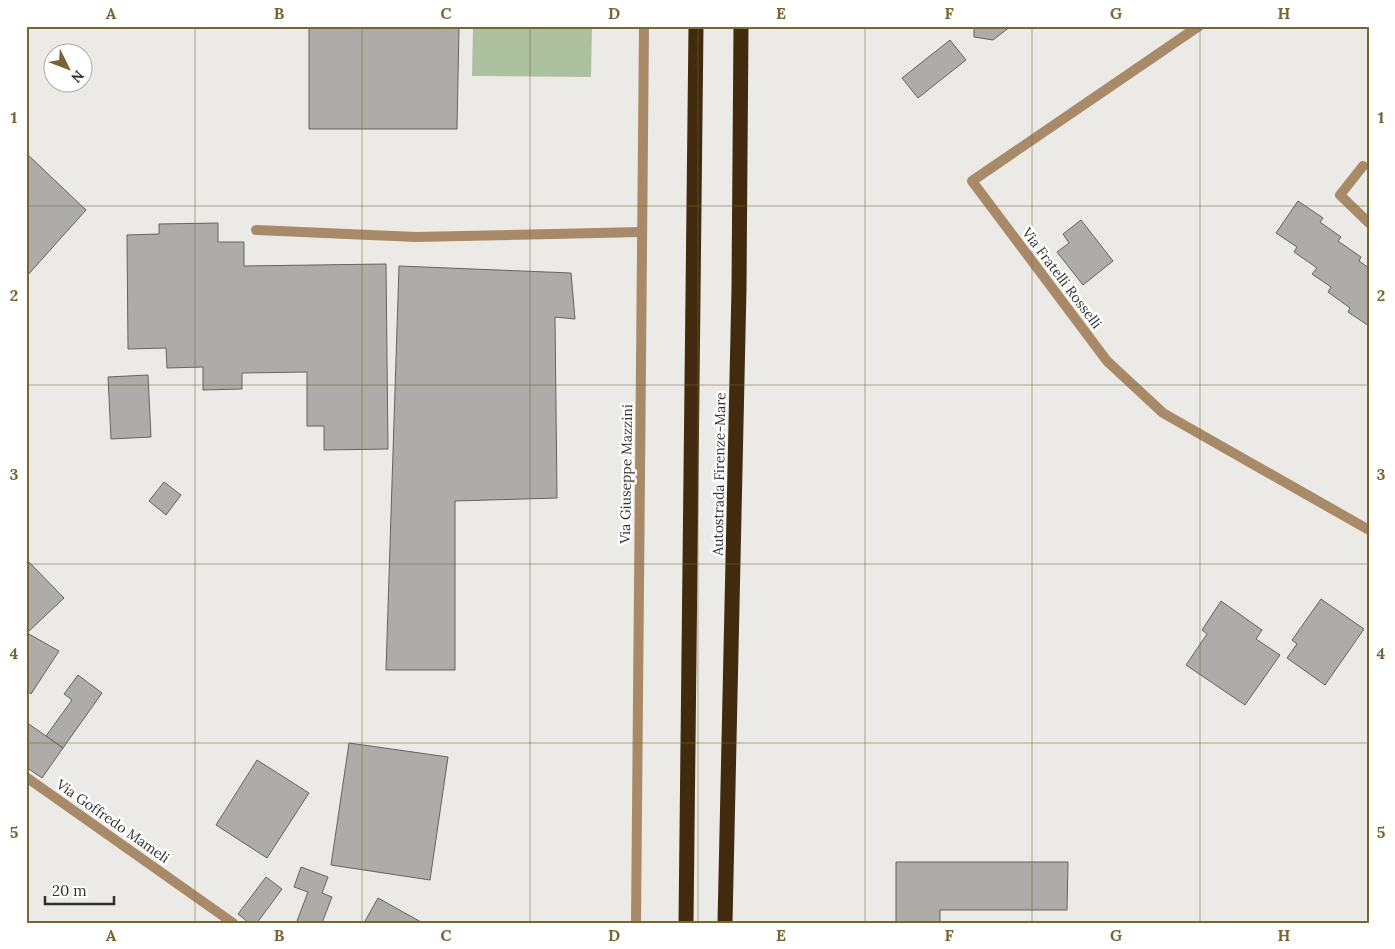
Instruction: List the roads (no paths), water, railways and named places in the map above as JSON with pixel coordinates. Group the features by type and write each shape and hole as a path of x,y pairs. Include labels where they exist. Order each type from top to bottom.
{"highway":[{"name":"Autostrada Firenze-Mare","path":"686,923 696,26"},
{"name":"Autostrada Firenze-Mare","path":"725,923 739,288 741,26"}],"street":[{"name":"Via Giuseppe Mazzini","path":"636,923 644,26"},
{"name":"Via Fratelli Rosselli","path":"1199,26 972,181 1108,361 1163,413 1369,530"},
{"path":"1363,166 1340,195 1369,223"},
{"path":"256,230 416,237 642,232"},
{"name":"Via Goffredo Mameli","path":"26,777 232,923"}]}
